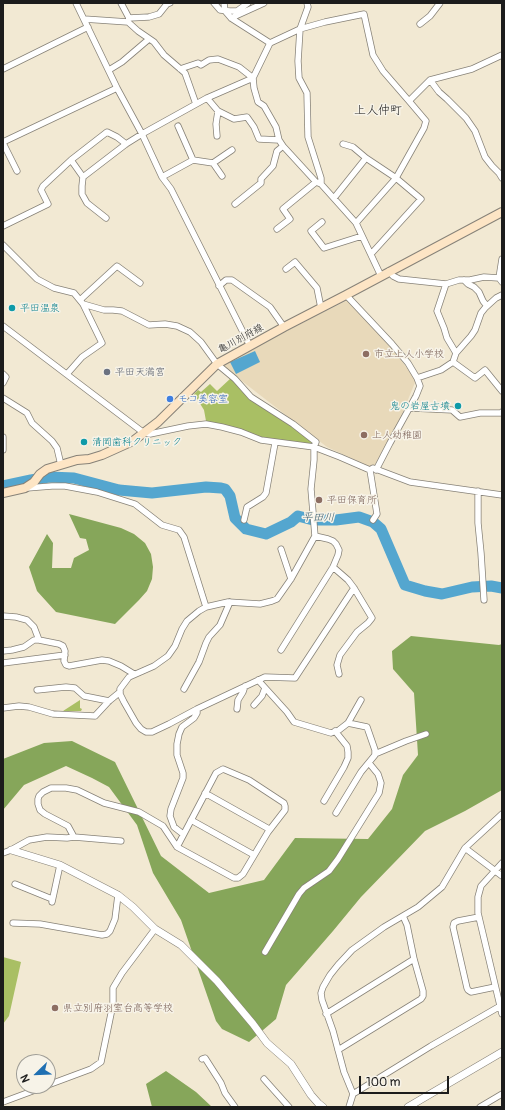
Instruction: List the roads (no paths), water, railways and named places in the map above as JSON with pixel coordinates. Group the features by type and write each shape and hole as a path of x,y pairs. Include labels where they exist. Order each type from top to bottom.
{"main road":[{"name":"亀川別府線","path":"3,493 25,488 34,482 46,469 77,460 89,460 133,441 158,422 217,364 502,212"}],"street":[{"path":"76,3 162,177 171,188 250,346"},
{"path":"121,3 128,20 138,31 154,42 164,55 185,73 196,104"},
{"path":"84,19 128,20 149,17 159,14 167,4 170,3"},
{"path":"214,3 220,10 225,11 238,11 248,3"},
{"path":"224,3 225,11 230,18 270,43"},
{"path":"230,18 264,3"},
{"path":"276,229 290,219 283,209 318,183 321,178 308,137 307,93 299,78 298,61 300,29 308,7 307,3"},
{"path":"420,24 430,16 440,3"},
{"path":"356,223 396,178 424,128 426,121 387,76 373,55 364,14 300,29 270,43 253,78 258,102 264,106 276,127 279,140 356,223 381,276"},
{"path":"3,69 88,26"},
{"path":"109,70 122,62 149,39"},
{"path":"409,101 430,80 472,69 502,55"},
{"path":"180,69 198,64 201,65 209,60 218,59 239,67 253,78"},
{"path":"83,177 126,144 142,134 207,98 253,78"},
{"path":"430,80 439,92 466,118 475,131 485,157 502,178"},
{"path":"17,172 3,142 117,88"},
{"path":"207,98 218,111 234,119 247,117 254,127 259,139 279,140"},
{"path":"217,136 216,124 218,111"},
{"path":"178,126 193,160"},
{"path":"3,226 48,204 41,190 43,186 71,160 107,132 126,144"},
{"path":"343,144 352,147 396,178 421,199 371,254"},
{"path":"234,204 261,184 261,179 273,166 277,151 283,146"},
{"path":"162,177 193,160 213,163 232,150"},
{"path":"334,198 366,158"},
{"path":"71,160 83,177 82,194 87,203 106,218"},
{"path":"213,163 222,176"},
{"path":"322,222 311,232 324,248 362,236"},
{"path":"3,245 38,279 54,288 74,293 82,302 102,343 82,357 67,374"},
{"path":"389,271 393,276 400,279 446,284 459,280 470,280 484,277 500,280 502,259"},
{"path":"286,269 295,262 317,288 320,308"},
{"path":"82,302 117,266 140,283"},
{"path":"219,286 226,280 232,280 270,307 284,327"},
{"path":"464,280 474,287 487,306"},
{"path":"446,284 437,311 447,338 456,353"},
{"path":"346,295 408,363 418,378 420,386 410,408 373,470 377,514 373,520"},
{"path":"418,378 441,370 453,362 456,353 475,330 481,313 496,298 502,295"},
{"path":"3,708 24,706 53,714 95,716 120,692 120,689 129,677 154,666 168,656 175,646 187,621 199,610 206,606 230,602 260,604 277,599 291,579 315,536 311,489 314,448 316,442 293,424 251,397 217,364 201,342 190,332 177,326 165,324 149,325 122,311 104,310 82,302"},
{"path":"3,326 144,433 150,434 206,424 242,432 261,440 314,448 410,482 502,495"},
{"path":"453,362 475,378 485,370 502,390"},
{"path":"3,374 6,377 3,383"},
{"path":"3,398 27,413 32,423 52,441 57,448 61,465"},
{"path":"410,408 452,410 460,417 480,413 502,412"},
{"path":"3,436 3,450"},
{"path":"244,520 247,507 263,497 266,493 275,442"},
{"path":"25,488 65,486 97,492 134,504 162,525 180,530 184,536 206,606"},
{"path":"478,491 478,523 484,600"},
{"path":"281,650 338,555 339,550 333,541 328,538 315,536"},
{"path":"281,549 291,579"},
{"path":"332,567 348,580 372,618 357,632 340,655 338,665 339,674"},
{"path":"120,692 136,723 146,732 152,732 196,709 264,677 295,678 354,588"},
{"path":"184,689 199,662 209,637 220,625 230,602"},
{"path":"3,616 27,620 34,627 40,640"},
{"path":"3,651 24,647 34,640 40,640 63,646 65,651 64,661 66,665 69,666 102,660 121,666 134,674"},
{"path":"3,663 65,655"},
{"path":"258,680 294,722 331,733 339,730 348,723 361,700"},
{"path":"238,709 238,700 245,686"},
{"path":"37,690 66,687 75,688 84,696 109,701"},
{"path":"254,705 262,696 265,688"},
{"path":"183,834 174,827 170,816 171,809 183,778 183,773 177,755 177,744 182,727 194,718 197,713 196,709"},
{"path":"336,813 361,772 375,754 376,750 367,727 348,723"},
{"path":"324,801 348,758 347,746 335,731"},
{"path":"375,754 426,734"},
{"path":"265,952 299,894 304,888 330,871 379,794 381,783 378,774 369,763"},
{"path":"74,837 68,826 40,810 38,799 43,792 51,788 77,790 104,803 139,812 163,826 177,846 234,878 238,878 269,830 285,810 285,806 249,780 223,769 216,774 177,846"},
{"path":"205,793 269,830"},
{"path":"349,1107 353,1094 344,1072 333,1031 322,1000 321,993 330,975 338,964 352,950 384,927 418,906 442,887 465,848 502,814"},
{"path":"191,820 254,855"},
{"path":"3,853 29,840 47,838 74,837 121,841"},
{"path":"465,848 502,876"},
{"path":"11,850 60,865 118,895 133,907 155,929 181,945 217,981 267,1042 291,1064 311,1095 323,1107"},
{"path":"502,863 481,886 478,897 479,917 502,1014"},
{"path":"15,884 52,901 60,865"},
{"path":"13,923 40,924 102,935 107,934 110,931 115,919 118,895"},
{"path":"338,1050 421,999 423,996 407,925 403,916"},
{"path":"479,917 458,921 453,927 466,988 471,992 496,987"},
{"path":"56,1083 91,1069 101,1062 113,1004 113,988 122,973 155,929"},
{"path":"326,1014 414,959"},
{"path":"353,1094 431,1046 501,1006"},
{"path":"408,1107 502,1052"},
{"path":"202,1059 205,1058 235,1107"},
{"path":"264,1079 289,1107"},
{"path":"3,1102 25,1094"},
{"path":"480,1107 502,1094"},
{"path":"493,1099 493,1107"}],"water":[{"path":"255,351 260,362 236,374 230,362"}],"waterway":[{"name":"平田川","path":"3,486 49,477 74,478 119,490 152,493 206,487 221,488 225,489 230,496 235,518 246,529 266,534 291,522 298,516 313,520 336,520 359,517 373,522 381,529 405,585 442,594 472,587 491,586 502,588"}],"place":[{"name":"平田温泉","path":"12,308"},
{"name":"市立上人小学校","path":"366,354"},
{"name":"平田天満宮","path":"107,372"},
{"name":"モコ美容室","path":"170,399"},
{"name":"鬼の岩屋古墳","path":"458,406"},
{"name":"上人幼稚園","path":"364,435"},
{"name":"清岡歯科クリニック","path":"84,442"},
{"name":"平田保育所","path":"319,500"},
{"name":"県立別府羽室台高等学校","path":"55,1008"}],"district":[{"name":"上人仲町","path":"378,111"}]}
